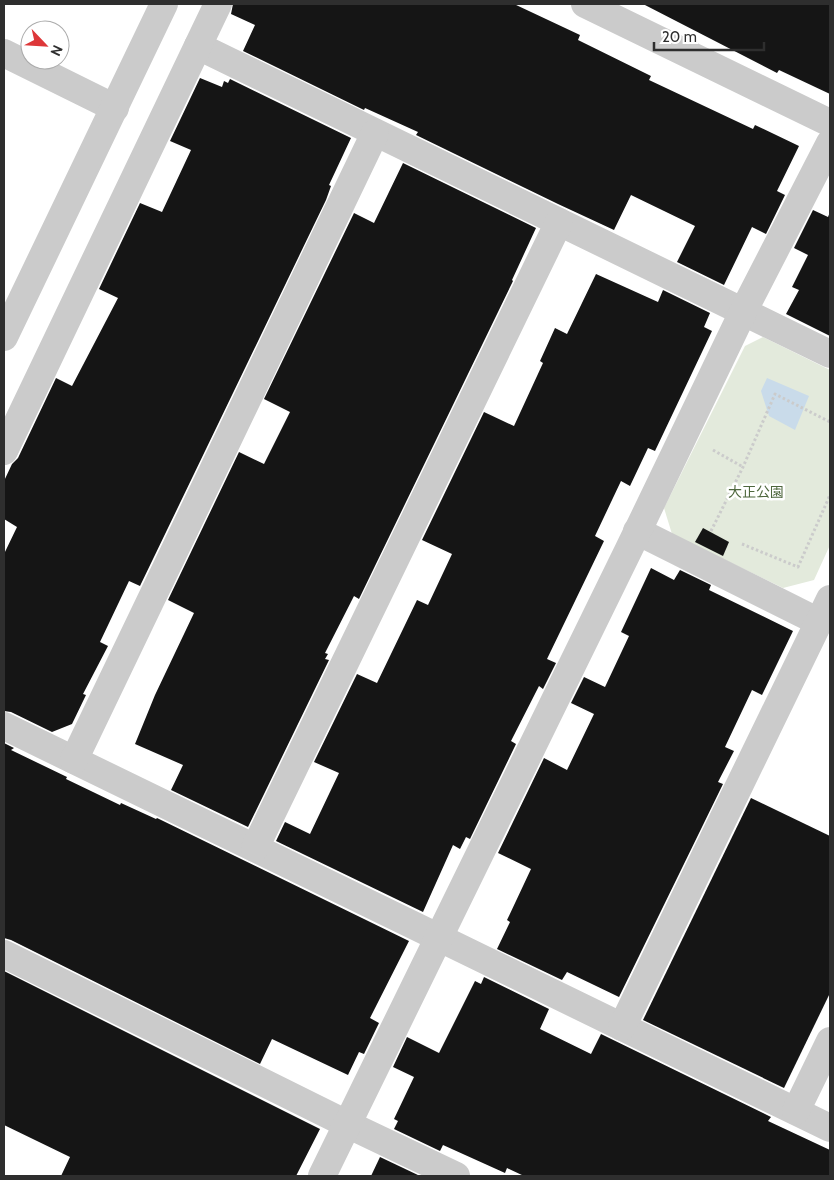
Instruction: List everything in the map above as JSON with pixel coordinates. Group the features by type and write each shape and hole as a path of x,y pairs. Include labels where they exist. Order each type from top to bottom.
{"street":[{"path":"4,337 164,4"},
{"path":"4,451 218,4"},
{"path":"585,4 830,123"},
{"path":"198,46 830,354"},
{"path":"4,53 115,108"},
{"path":"74,760 376,133"},
{"path":"322,1176 743,312 830,143"},
{"path":"255,848 559,222"},
{"path":"622,1026 825,610 637,531"},
{"path":"4,726 830,1128"},
{"path":"4,954 456,1176"},
{"path":"796,1111 830,1041"}],"path":[{"path":"719,534 710,530 743,467 775,394 830,422"},
{"path":"736,541 798,567 830,495"}],"green space":[{"name":"大正公園","path":"763,337 830,370 830,545 814,580 783,588 672,534 664,508 745,346"}],"water":[{"path":"767,378 809,396 795,430 769,416 761,391"}],"building":[{"path":"233,4 514,4 580,35 578,40 651,76 649,80 753,129 755,125 799,146 777,191 785,195 766,234 752,227 724,285 677,262 695,226 631,195 614,230 558,204 416,135 418,132 365,108 364,110 243,51 255,25 231,14"},
{"path":"643,4 830,4 830,94 779,70 777,73"},
{"path":"200,78 222,87 224,81 228,83 230,79 351,138 329,185 331,186 326,200 140,586 129,581 100,642 108,646 83,694 86,695 72,724 52,732 11,712 4,711 4,554 17,527 4,519 4,481 12,464 18,458 56,378 72,386 118,298 99,289 140,203 162,212 191,150 170,141"},
{"path":"403,163 536,228 513,281 359,599 354,596 325,653 328,654 325,659 329,660 248,827 171,790 183,765 135,744 155,695 194,613 168,600 239,452 264,464 290,412 264,399 354,213 374,223"},
{"path":"813,210 828,217 830,212 830,336 786,314 799,290 792,287 808,255 794,248"},
{"path":"596,274 658,302 663,290 710,313 704,327 712,331 655,451 648,448 630,486 621,481 595,536 604,541 547,659 556,663 543,689 539,686 511,741 516,744 470,839 466,837 460,849 453,845 423,912 276,841 285,822 310,834 339,773 314,762 357,674 377,683 417,600 428,605 452,554 422,540 484,412 514,426 543,363 540,361 555,328 567,334"},
{"path":"703,528 729,542 723,556 695,542"},
{"path":"651,568 674,580 680,570 711,585 709,590 793,631 762,695 752,690 725,747 734,751 718,782 723,784 619,997 567,972 562,980 497,949 510,922 507,920 531,869 498,853 544,758 567,770 594,714 571,703 584,677 605,687 629,636 621,632"},
{"path":"4,743 14,748 11,750 67,777 66,779 120,805 121,803 157,818 409,941 370,1018 379,1023 364,1054 359,1052 348,1075 272,1039 260,1064 4,938"},
{"path":"751,798 830,836 830,993 784,1088 643,1020"},
{"path":"4,971 320,1129 296,1176 61,1176 70,1157 4,1125"},
{"path":"484,977 549,1009 540,1029 591,1054 601,1034 771,1117 768,1121 830,1150 830,1176 524,1176 507,1168 505,1173 443,1145 440,1151 394,1129 398,1121 394,1119 414,1077 393,1067 407,1037 439,1053 475,981 481,984"},
{"path":"380,1157 420,1176 371,1176"}]}
